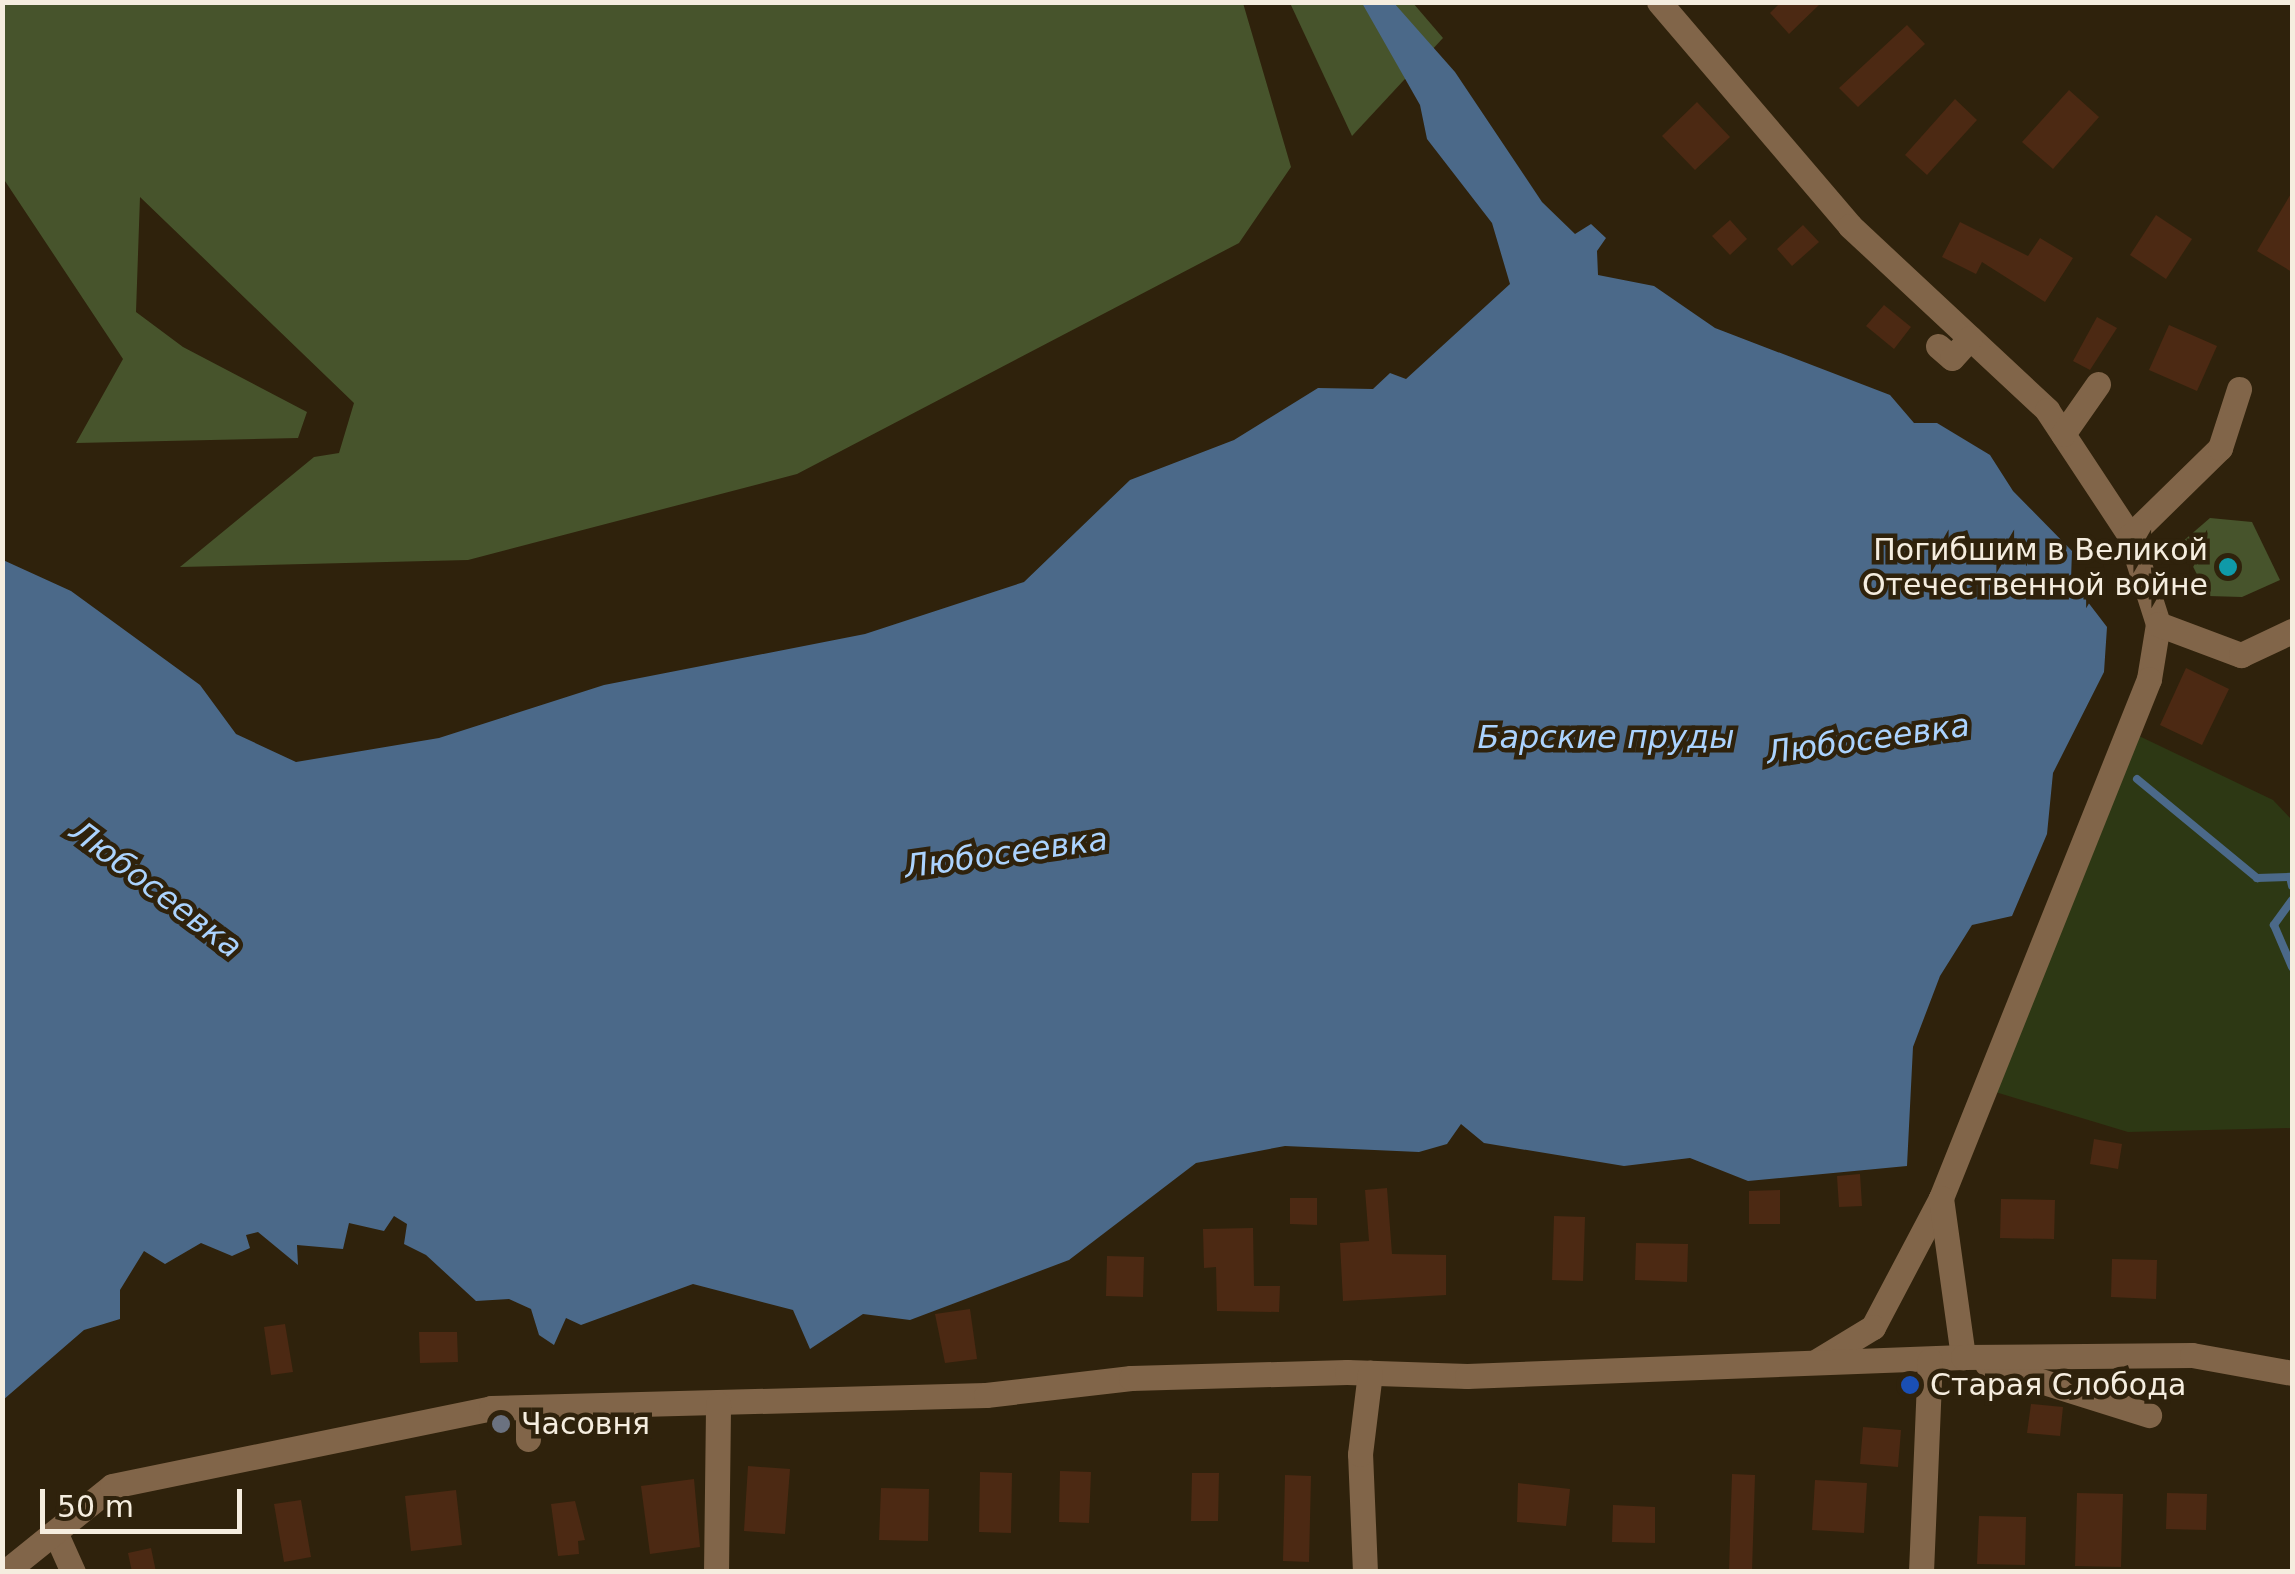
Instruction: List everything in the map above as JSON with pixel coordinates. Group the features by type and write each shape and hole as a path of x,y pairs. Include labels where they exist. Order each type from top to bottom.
{"street":[{"path":"1660,2 1850,226 2047,410 2130,536 2158,624 2149,679 1941,1198 1873,1327 1817,1361"},
{"path":"1938,346 1952,358 1970,338"},
{"path":"2063,434 2098,384"},
{"path":"2130,536 2220,448 2239,390"},
{"path":"2158,624 2241,655 2292,632"},
{"path":"1941,1198 1963,1357"},
{"path":"1873,1327 1892,1360"},
{"path":"5,1572 112,1486 491,1408 986,1396 1131,1378 1360,1365 1467,1376 1817,1361 2192,1355 2292,1372"},
{"path":"1963,1357 2149,1415"},
{"path":"1921,1572 1930,1360"},
{"path":"1360,1365 1366,1572"},
{"path":"716,1572 718,1404"},
{"path":"528,1407 528,1439"},
{"path":"56,1534 73,1572"}],"green space":[{"path":"2,3 1243,3 1291,167 1239,243 797,474 468,560 180,567 314,457 339,453 354,403 140,197 136,312 183,347 307,412 298,438 76,443 123,359 3,178"},
{"path":"1290,3 1413,3 1443,38 1352,136"},
{"path":"2210,518 2252,522 2280,580 2242,597 2208,596 2181,543"},
{"path":"2139,736 2273,800 2292,820 2292,1128 2128,1132 1992,1091"}],"water":[{"name":"Барские пруды","path":"1362,3 1394,3 1455,72 1542,202 1575,234 1591,224 1606,238 1597,251 1598,275 1654,286 1715,328 1890,395 1914,423 1937,423 1990,455 2013,491 2072,551 2071,580 2107,627 2104,672 2053,773 2047,834 2012,916 1972,925 1940,976 1913,1047 1907,1166 1748,1181 1690,1158 1624,1166 1484,1143 1461,1124 1447,1144 1419,1152 1285,1146 1196,1163 1069,1260 910,1320 863,1314 810,1349 793,1310 693,1284 581,1325 566,1318 554,1345 539,1335 531,1309 509,1299 476,1301 426,1255 404,1244 407,1224 394,1216 384,1231 349,1223 343,1249 297,1245 298,1265 258,1232 246,1235 250,1248 232,1256 201,1243 165,1264 144,1251 120,1290 120,1319 84,1330 3,1400 3,560 71,591 200,685 236,734 296,762 439,738 604,685 865,634 1024,582 1130,480 1234,440 1318,388 1373,389 1390,373 1406,379 1510,284 1492,223 1427,139 1420,105"}],"building":[{"path":"1781,2 1822,2 1789,34 1770,13"},
{"path":"1907,25 1925,44 1858,107 1839,88"},
{"path":"2069,90 2099,117 2053,169 2022,142"},
{"path":"1955,99 1977,120 1927,175 1905,155"},
{"path":"1697,102 1730,137 1695,170 1662,136"},
{"path":"2292,192 2292,272 2257,251"},
{"path":"2156,215 2192,239 2166,279 2130,255"},
{"path":"1730,220 1747,239 1730,255 1712,236"},
{"path":"1960,222 2028,256 2040,238 2073,258 2045,302 1982,262 1976,274 1942,257"},
{"path":"1803,225 1819,242 1792,266 1777,249"},
{"path":"1884,305 1911,327 1894,349 1866,326"},
{"path":"2097,317 2117,328 2090,370 2073,361"},
{"path":"2169,325 2217,346 2197,391 2149,370"},
{"path":"2186,668 2229,689 2202,745 2160,725"},
{"path":"2094,1139 2122,1144 2118,1169 2090,1164"},
{"path":"1860,1174 1862,1206 1839,1207 1837,1176"},
{"path":"1387,1188 1392,1254 1446,1255 1446,1295 1343,1301 1340,1243 1369,1241 1365,1190"},
{"path":"1780,1190 1780,1224 1749,1224 1749,1191"},
{"path":"1290,1198 1317,1198 1317,1225 1290,1224"},
{"path":"2001,1199 2055,1200 2054,1239 2000,1238"},
{"path":"1554,1216 1585,1217 1583,1281 1552,1280"},
{"path":"1253,1228 1254,1286 1280,1286 1279,1312 1217,1311 1216,1267 1204,1268 1203,1229"},
{"path":"1636,1243 1688,1244 1687,1282 1635,1280"},
{"path":"1107,1256 1144,1257 1143,1297 1106,1296"},
{"path":"2112,1259 2157,1260 2156,1299 2111,1297"},
{"path":"970,1309 977,1359 945,1363 935,1314"},
{"path":"285,1324 293,1372 271,1375 264,1327"},
{"path":"419,1332 457,1332 458,1362 420,1363"},
{"path":"2031,1404 2063,1407 2060,1436 2027,1433"},
{"path":"1863,1427 1901,1430 1898,1467 1860,1464"},
{"path":"748,1466 790,1469 785,1534 744,1531"},
{"path":"1060,1471 1091,1472 1089,1523 1059,1522"},
{"path":"980,1472 1012,1473 1011,1533 979,1532"},
{"path":"1192,1473 1219,1473 1218,1521 1191,1521"},
{"path":"1732,1474 1755,1475 1752,1572 1729,1572"},
{"path":"1285,1475 1311,1476 1309,1562 1283,1561"},
{"path":"694,1479 700,1547 650,1554 641,1486"},
{"path":"1815,1480 1867,1483 1864,1533 1812,1530"},
{"path":"1518,1483 1570,1489 1566,1526 1517,1522"},
{"path":"881,1488 929,1489 928,1541 879,1540"},
{"path":"456,1490 462,1545 411,1551 405,1496"},
{"path":"2077,1493 2123,1494 2121,1567 2075,1566"},
{"path":"2167,1493 2207,1494 2206,1530 2166,1529"},
{"path":"301,1500 311,1557 284,1562 274,1504"},
{"path":"575,1501 585,1540 578,1541 579,1554 558,1556 551,1504"},
{"path":"1613,1505 1655,1507 1655,1543 1612,1542"},
{"path":"1979,1516 2026,1517 2025,1565 1977,1564"},
{"path":"151,1548 156,1572 132,1572 128,1553"}],"waterway":[{"name":"Любосеевка","path":"2137,779 2257,878 2290,877 2292,886"},
{"name":"Любосеевка","path":"2292,900 2274,925 2292,967"}],"place":[{"name":"Погибшим в Великой Отечественной войне","path":"2228,567"},
{"name":"Старая Слобода","path":"1910,1385"},
{"name":"Часовня","path":"501,1424"}]}
